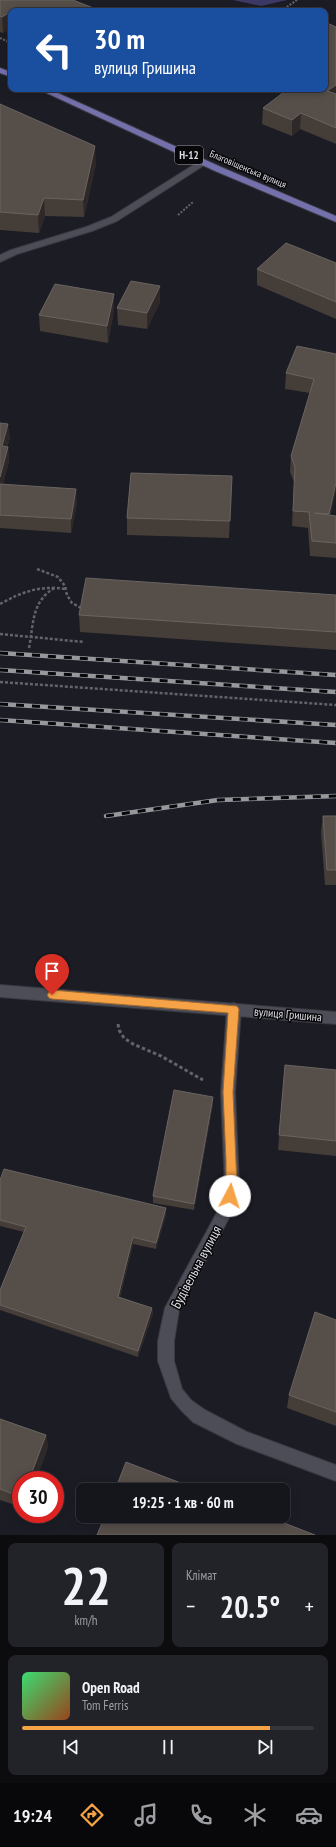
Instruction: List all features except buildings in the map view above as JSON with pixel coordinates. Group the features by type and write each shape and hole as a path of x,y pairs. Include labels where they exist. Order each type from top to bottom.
{"main road":[{"name":"Благовіщенська вулиця","path":"49,92 203,162 336,219"}],"street":[{"path":"0,259 14,252 89,229 114,219 203,162"},
{"name":"вулиця Гришина","path":"0,991 336,1018"},
{"name":"Будівельна вулиця","path":"234,1009 228,1092 232,1186 228,1207 172,1308 166,1341 166,1361 176,1393 186,1405 199,1416 244,1438 336,1473"}],"path":[{"path":"285,8 297,0"},
{"path":"178,215 193,202"},
{"path":"37,568 58,577 66,589 67,595 72,603 84,610"},
{"path":"0,604 26,590 38,586 66,589"},
{"path":"30,648 37,602 47,591 56,587"},
{"path":"0,634 84,642"},
{"path":"0,682 336,705"},
{"path":"118,1022 119,1030 124,1038 133,1044 190,1071 209,1085 229,1105"}],"shaded area":[{"path":"233,0 287,0 261,6"}],"railway":[{"path":"0,653 336,675"},
{"path":"0,670 336,692"},
{"path":"0,704 336,725"},
{"path":"0,720 336,743"},
{"path":"106,816 218,800 336,796"}],"route":[{"path":"52,995 234,1009 228,1092 232,1186 230,1196"}]}
